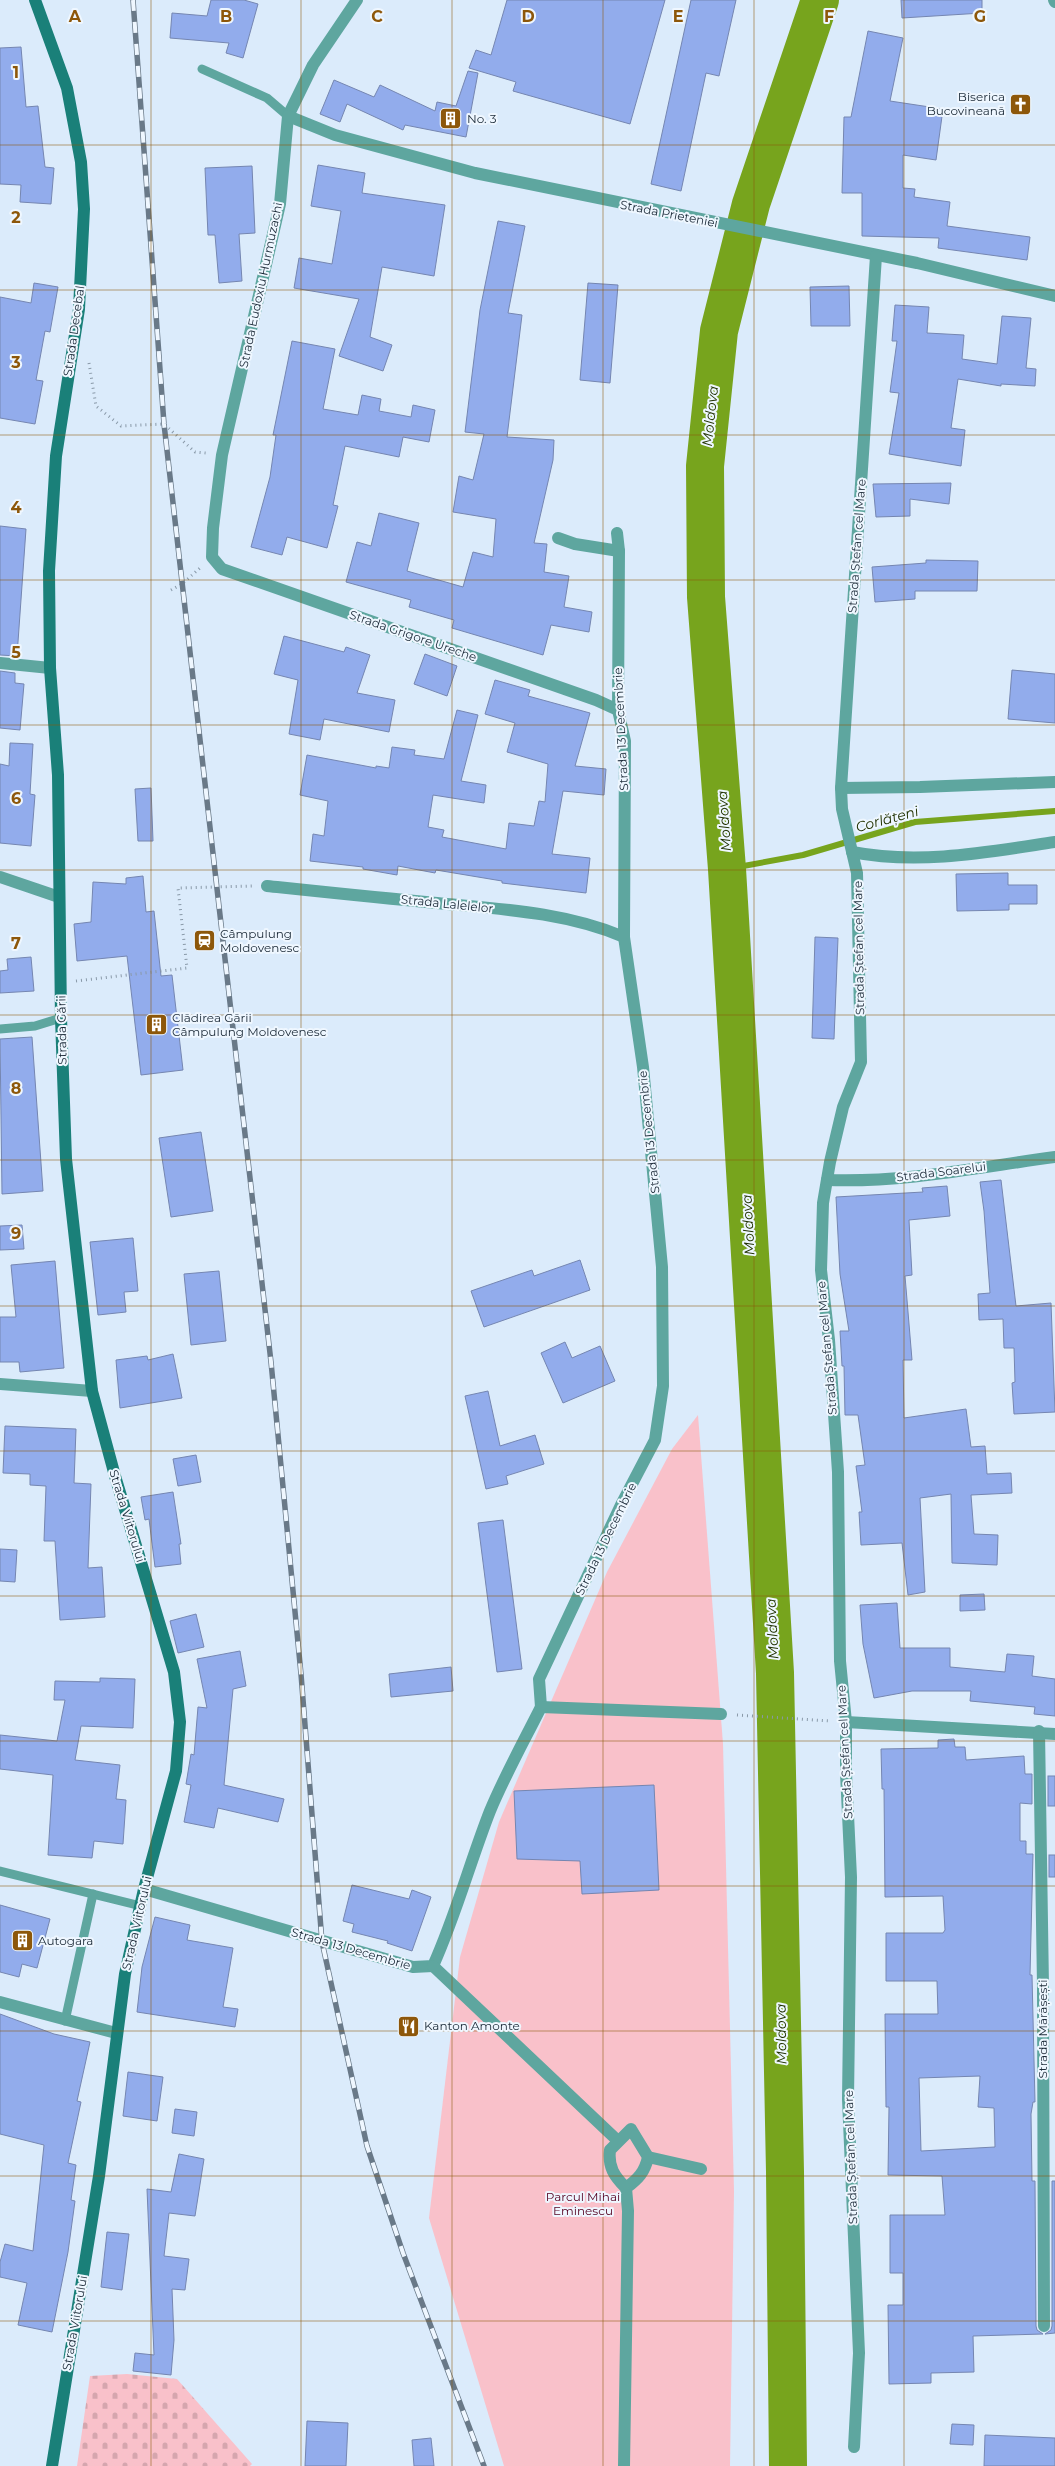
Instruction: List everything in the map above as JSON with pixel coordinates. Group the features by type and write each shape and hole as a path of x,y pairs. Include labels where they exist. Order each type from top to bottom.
{"street":[{"name":"Strada Decebal","path":"35,0 67,88 81,162 84,209 79,308 56,456 50,525 50,668"},
{"name":"Strada Eudoxiu Hurmuzachi","path":"212,557 213,528 222,455 280,204 288,116 313,65 357,0"},
{"name":"Strada Prieteniei","path":"288,116 335,135 475,173 876,256 1055,296"},
{"name":"Strada Ștefan cel Mare","path":"854,2447 859,2353 848,2099 851,1878 846,1773 846,1722 840,1661 838,1472 829,1340 821,1270 823,1203 827,1180 844,1107 861,1062 857,873 842,809 841,788 876,256"},
{"name":"Strada 13 Decembrie","path":"541,1707 539,1679 621,1505 655,1440 663,1386 662,1267 643,1067 624,938 625,741 618,710 619,551 617,533"},
{"path":"558,538 575,544 619,551"},
{"name":"Strada Grigore Ureche","path":"212,557 222,569 596,700 618,710"},
{"path":"0,663 50,668"},
{"name":"Strada Gării","path":"50,668 58,775 61,1018 66,1159 92,1391"},
{"path":"841,788 911,788 1055,782"},
{"path":"852,852 883,858 939,857 1055,842"},
{"path":"0,877 59,898"},
{"name":"Strada Lalelelor","path":"267,886 569,919 596,925 624,938"},
{"name":"Strada Soarelui","path":"827,1180 854,1181 947,1173 1055,1157"},
{"path":"0,1384 92,1391"},
{"name":"Strada Viitorului","path":"52,2466 99,2176 125,1974 144,1889 176,1770 180,1722 174,1672 115,1476 92,1391"},
{"path":"618,2140 433,1966 449,1930 455,1907 491,1809 541,1707 721,1714"},
{"path":"846,1722 1039,1731 1055,1734"},
{"name":"Strada Mărășești","path":"1039,1731 1043,1996 1049,2166 1044,2326"},
{"name":"Strada 13 Decembrie","path":"144,1889 413,1968 433,1966"},
{"path":"0,2002 65,2021 116,2033"},
{"path":"624,2466 628,2287 626,2188 614,2176 609,2163 610,2150 631,2129 648,2158 646,2169 638,2179 626,2188"},
{"path":"648,2158 701,2169"}],"lane":[{"path":"202,69 267,98 288,116"},
{"path":"0,1029 35,1026 61,1018"},
{"path":"0,1872 140,1906"},
{"path":"65,2021 93,1894"}],"path":[{"path":"88,357 96,406 121,426 164,424 195,452 222,455"},
{"path":"171,590 182,584 212,557"},
{"path":"61,983 187,968 178,888 267,886"},
{"path":"721,1714 846,1722"}],"green space":[{"name":"Parcul Mihai Eminescu","path":"698,1415 723,1744 734,2191 730,2466 504,2466 429,2218 460,1957 499,1822 607,1572 672,1449"},
{"path":"127,2374 177,2379 252,2464 250,2466 77,2466 90,2376"}],"building":[{"path":"211,0 244,0 258,4 243,58 226,53 229,43 170,38 172,13 207,16"},
{"path":"507,0 665,0 630,124 513,91 516,82 469,68 476,50 491,55"},
{"path":"691,0 736,0 719,76 706,73 681,191 651,184"},
{"path":"901,0 982,0 982,13 902,18"},
{"path":"868,31 903,38 890,101 943,109 936,160 903,155 903,188 915,189 914,197 950,202 947,226 1030,237 1027,260 938,248 939,238 862,236 862,193 842,193 844,117 851,117"},
{"path":"21,47 26,107 38,106 45,167 54,168 51,204 20,202 21,185 0,184 0,48"},
{"path":"468,71 478,73 466,137 405,125 403,130 347,104 340,122 320,114 334,80 374,97 380,85 435,111 437,102 456,106"},
{"path":"318,165 365,173 362,193 445,205 434,276 382,267 370,337 392,345 383,371 339,356 359,299 294,288 299,258 332,264 341,211 311,206"},
{"path":"252,166 255,233 239,234 242,281 219,283 215,235 208,235 205,168"},
{"path":"498,221 525,226 508,313 522,315 507,437 554,440 553,460 534,543 547,544 544,572 569,576 564,607 592,612 589,632 551,625 543,655 452,628 454,620 409,607 411,600 346,582 357,542 371,546 379,513 419,523 407,571 463,587 473,552 493,557 496,519 453,512 459,476 473,480 484,434 465,432 480,310"},
{"path":"34,283 58,287 50,332 45,331 36,380 43,381 35,424 0,418 0,297 31,303"},
{"path":"588,283 618,285 610,383 580,380"},
{"path":"849,286 850,326 811,326 810,287"},
{"path":"895,305 929,307 927,333 964,335 962,359 997,364 1002,316 1031,318 1026,368 1036,369 1035,386 1001,384 1001,386 958,379 951,428 965,430 961,466 889,454 899,393 890,392 897,341 892,341"},
{"path":"292,341 335,349 323,409 358,415 362,395 381,399 379,411 411,417 413,405 435,410 429,442 403,437 399,457 345,446 333,505 338,506 327,548 287,537 282,555 251,547 270,477 276,435 273,435"},
{"path":"951,483 949,504 910,499 910,516 876,517 873,484"},
{"path":"0,526 26,529 17,656 0,655"},
{"path":"926,560 978,561 977,591 915,591 915,599 875,602 872,567 926,563"},
{"path":"284,636 344,652 346,647 370,655 357,693 395,700 389,732 324,719 320,740 289,734 298,680 274,674"},
{"path":"425,654 457,666 447,696 414,684"},
{"path":"1012,670 1055,674 1055,723 1008,719"},
{"path":"0,671 15,673 15,683 24,684 20,730 0,728"},
{"path":"495,680 530,690 528,696 590,713 575,766 606,769 604,795 563,791 552,854 590,858 586,893 502,883 502,881 436,870 435,873 398,866 397,875 363,869 363,867 310,861 313,834 324,836 328,801 300,795 307,755 376,768 376,766 389,768 392,747 415,750 414,755 444,759 457,710 478,715 461,781 486,785 484,803 433,795 428,827 444,830 442,837 506,849 509,823 534,826 539,801 545,802 548,764 507,752 515,723 485,714"},
{"path":"10,743 33,744 30,794 35,795 31,846 0,843 0,764 9,766"},
{"path":"151,788 153,841 138,841 135,789"},
{"path":"1008,873 1008,885 1037,885 1037,904 1009,904 1009,910 957,911 956,874"},
{"path":"143,876 146,912 154,911 161,976 172,975 183,1070 141,1075 127,956 77,961 74,924 91,922 93,882 126,884 126,878"},
{"path":"815,937 838,938 834,1039 812,1038"},
{"path":"31,957 34,991 0,993 0,971 8,970 7,959"},
{"path":"32,1037 43,1191 2,1194 0,1039"},
{"path":"201,1132 213,1211 171,1217 159,1138"},
{"path":"1001,1180 1016,1306 1051,1303 1055,1412 1014,1414 1012,1383 1015,1382 1014,1348 1004,1348 1003,1319 979,1320 978,1294 990,1293 980,1182"},
{"path":"947,1186 950,1216 909,1220 912,1275 905,1276 912,1360 903,1360 904,1418 966,1409 971,1447 985,1446 987,1474 1011,1473 1012,1493 971,1495 974,1534 998,1535 997,1565 952,1563 951,1494 920,1498 925,1592 908,1595 902,1543 861,1545 859,1512 862,1512 856,1466 865,1465 858,1415 845,1415 844,1366 842,1366 840,1331 849,1331 840,1274 836,1197 923,1192 922,1188"},
{"path":"22,1225 24,1249 0,1250 0,1226"},
{"path":"133,1238 138,1291 124,1292 126,1312 98,1315 90,1242"},
{"path":"580,1260 590,1290 484,1327 471,1291 532,1270 534,1276"},
{"path":"55,1261 64,1368 20,1372 19,1362 0,1362 0,1317 16,1317 11,1265"},
{"path":"219,1271 226,1341 191,1345 184,1274"},
{"path":"565,1342 572,1358 600,1346 615,1381 563,1403 541,1353"},
{"path":"173,1354 182,1398 120,1408 116,1360 147,1356 148,1360"},
{"path":"488,1391 500,1446 535,1435 544,1464 506,1476 508,1484 486,1489 465,1396"},
{"path":"5,1426 76,1429 74,1483 91,1484 88,1568 102,1567 105,1617 60,1620 55,1541 44,1541 46,1486 30,1485 30,1474 3,1473"},
{"path":"196,1455 201,1482 178,1486 173,1459"},
{"path":"173,1492 181,1544 179,1544 181,1564 155,1567 149,1519 145,1520 141,1497"},
{"path":"503,1520 522,1669 497,1672 478,1523"},
{"path":"0,1549 17,1550 15,1582 0,1581"},
{"path":"984,1594 985,1610 960,1611 960,1595"},
{"path":"897,1603 900,1648 950,1648 950,1667 1005,1672 1007,1654 1034,1656 1032,1676 1055,1679 1055,1716 1034,1714 1035,1707 970,1701 971,1691 912,1691 874,1698 863,1644 860,1605"},
{"path":"196,1614 204,1647 178,1653 170,1621"},
{"path":"240,1651 246,1686 233,1689 224,1785 284,1799 278,1822 218,1808 214,1828 184,1822 191,1785 186,1784 191,1754 194,1755 198,1707 207,1708 197,1659"},
{"path":"451,1667 453,1691 391,1697 389,1674"},
{"path":"100,1678 135,1679 133,1728 81,1726 75,1760 120,1765 116,1799 126,1800 123,1844 94,1841 92,1858 48,1855 53,1775 0,1769 0,1735 57,1741 65,1700 54,1700 55,1681 100,1682"},
{"path":"954,1739 955,1747 965,1747 966,1760 1024,1756 1025,1774 1032,1774 1032,1804 1020,1803 1020,1841 1026,1841 1026,1854 1033,1854 1030,1975 1032,1975 1035,2102 1033,2102 1031,2114 1032,2181 1035,2181 1036,2326 1037,2330 1043,2334 973,2336 974,2372 931,2373 931,2383 889,2384 888,2305 903,2305 903,2273 890,2273 890,2215 945,2215 942,2176 888,2175 889,2107 886,2107 885,2014 938,2014 937,1981 886,1981 886,1933 943,1933 945,1930 943,1896 885,1897 884,1789 882,1789 881,1749 938,1748 938,1740","holes":["980,2076 978,2107 994,2108 995,2147 921,2151 919,2078"]},
{"path":"1048,1776 1055,1776 1055,1806 1048,1806"},
{"path":"654,1785 659,1890 582,1894 580,1861 517,1859 514,1791"},
{"path":"1049,1855 1055,1855 1055,1877 1049,1877"},
{"path":"352,1885 409,1899 412,1890 431,1897 412,1951 387,1943 388,1941 352,1932 354,1924 343,1921"},
{"name":"Autogara","path":"0,1905 50,1919 37,1968 22,1964 19,1977 0,1972"},
{"path":"155,1917 190,1925 187,1940 233,1948 223,2007 238,2009 235,2027 137,2012 142,1967"},
{"path":"0,2014 54,2034 90,2042 77,2101 81,2102 68,2163 76,2165 71,2200 75,2201 68,2252 52,2332 18,2325 27,2283 0,2277 0,2262 5,2244 33,2251 44,2145 0,2134"},
{"path":"128,2072 163,2077 157,2121 123,2116"},
{"path":"175,2109 197,2112 194,2136 172,2133"},
{"path":"179,2154 204,2159 195,2216 169,2213 164,2256 189,2259 185,2290 172,2289 174,2340 171,2375 133,2371 135,2353 154,2355 147,2189 171,2192"},
{"path":"1052,2181 1055,2181 1055,2333 1045,2334 1051,2330 1052,2326"},
{"path":"107,2232 129,2234 122,2290 101,2287"},
{"path":"307,2421 348,2423 346,2466 305,2466"},
{"path":"952,2424 974,2425 973,2445 950,2444"},
{"path":"985,2435 1055,2438 1055,2466 984,2466"},
{"path":"431,2438 434,2466 414,2466 412,2440"}],"waterway":[{"name":"Moldova","path":"788,2466 785,2172 775,1673 727,869 706,597 705,466 719,331 751,204 820,0"},
{"name":"Corlățeni","path":"727,869 803,855 915,822 1055,811"}],"railway":[{"path":"133,0 164,424 271,1362 301,1674 322,1942 367,2146 403,2253 484,2466"}],"place":[{"name":"Biserica Bucovineană","path":"1021,104"},
{"name":"No. 3","path":"451,119"},
{"name":"Câmpulung Moldovenesc","path":"204,941"},
{"name":"Clădirea Gării Câmpulung Moldovenesc","path":"156,1025"},
{"name":"Autogara","path":"22,1941"},
{"name":"Kanton Amonte","path":"408,2026"}]}
